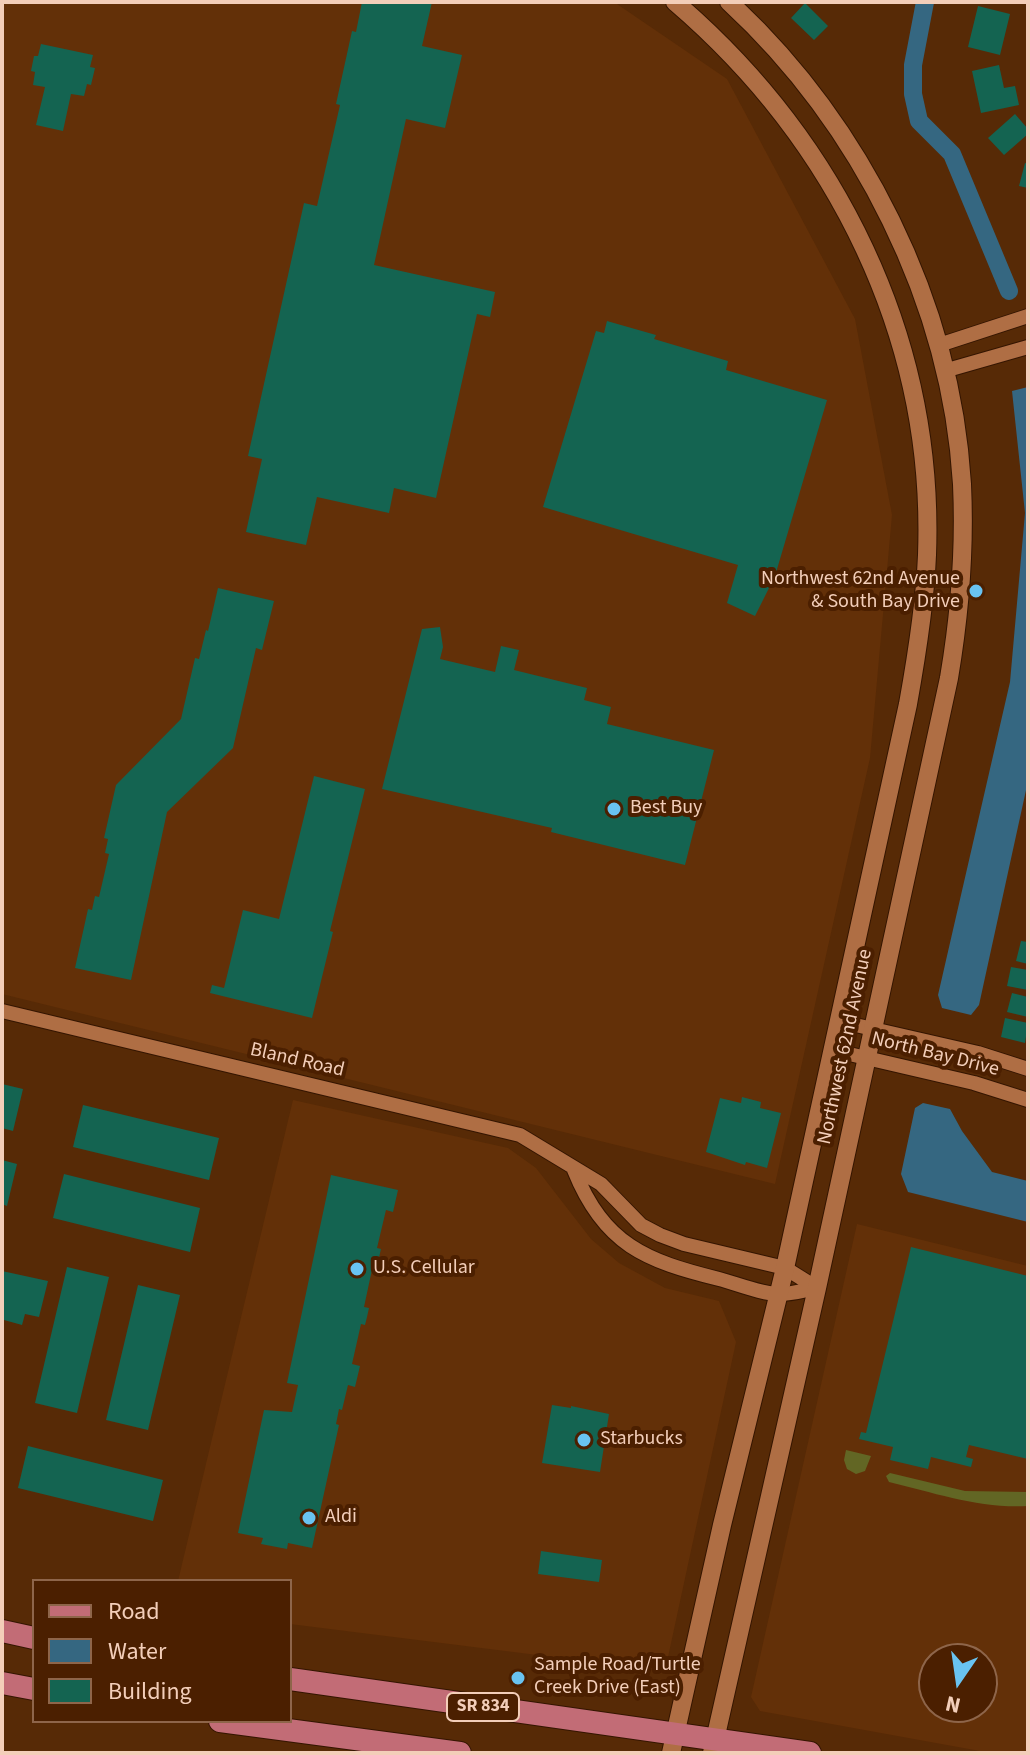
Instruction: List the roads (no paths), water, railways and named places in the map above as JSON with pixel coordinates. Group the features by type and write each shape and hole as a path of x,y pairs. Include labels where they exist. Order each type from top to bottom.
{"main road":[{"path":"2,1631 32,1638"},
{"name":"SR 834","path":"292,1679 673,1743 810,1753"},
{"path":"2,1683 32,1689"},
{"path":"235,1723 460,1753"}],"street":[{"name":"Northwest 62nd Avenue","path":"673,1743 785,1268 908,704 925,591 927,551 924,461 903,354 878,276 846,208 784,114 731,52 675,2"},
{"name":"Northwest 62nd Avenue","path":"713,1746 817,1288 957,633 963,556 961,480 939,345 891,221 854,154 789,64 729,2"},
{"path":"939,345 1028,316"},
{"path":"944,371 1028,347"},
{"name":"Bland Road","path":"2,1011 520,1135 601,1184 641,1225 660,1235 684,1244 785,1268 817,1288"},
{"name":"North Bay Drive","path":"838,1021 978,1053 1028,1069"},
{"name":"North Bay Drive","path":"832,1050 974,1083 1028,1100"},
{"name":"Bland Road","path":"574,1170 584,1195 607,1227 631,1248 651,1259 672,1268 779,1294 817,1288"}],"water":[{"path":"1028,387 1028,781 979,1005 971,1015 942,1008 938,995 1010,682 1025,513 1012,391"},
{"path":"923,1103 950,1109 992,1172 1028,1181 1028,1222 908,1192 901,1174 915,1108"}],"waterway":[{"path":"925,2 913,65 913,94 919,121 952,154 1009,291"}],"place":[{"name":"Northwest 62nd Avenue & South Bay Drive","path":"976,591"},
{"name":"Best Buy","path":"614,809"},
{"name":"U.S. Cellular","path":"357,1269"},
{"name":"Starbucks","path":"584,1440"},
{"name":"Aldi","path":"309,1518"},
{"name":"Sample Road/Turtle Creek Drive (East)","path":"518,1678"}]}
